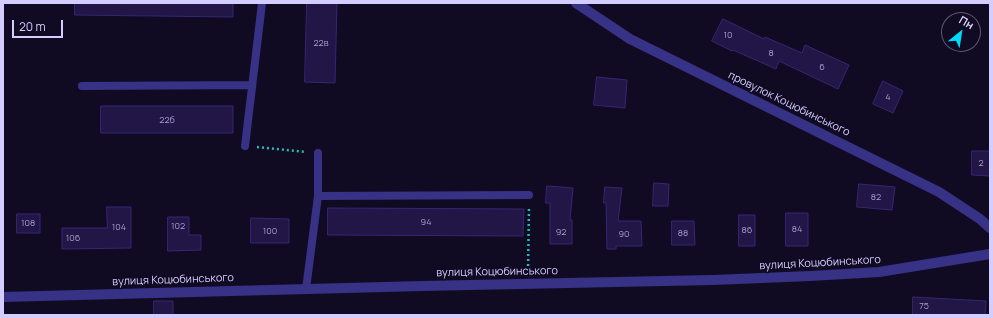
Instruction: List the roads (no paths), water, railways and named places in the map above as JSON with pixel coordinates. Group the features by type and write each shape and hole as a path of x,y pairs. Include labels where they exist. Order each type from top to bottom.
{"street":[{"name":"провулок Коцюбинського","path":"576,3 630,39 939,192 980,219 990,228"},
{"name":"вулиця Коцюбинського","path":"3,297 713,280 867,273 990,254"}],"lane":[{"path":"245,146 262,3"},
{"path":"82,86 252,85"},
{"path":"306,289 318,196 318,153"},
{"path":"318,196 529,195"}]}
